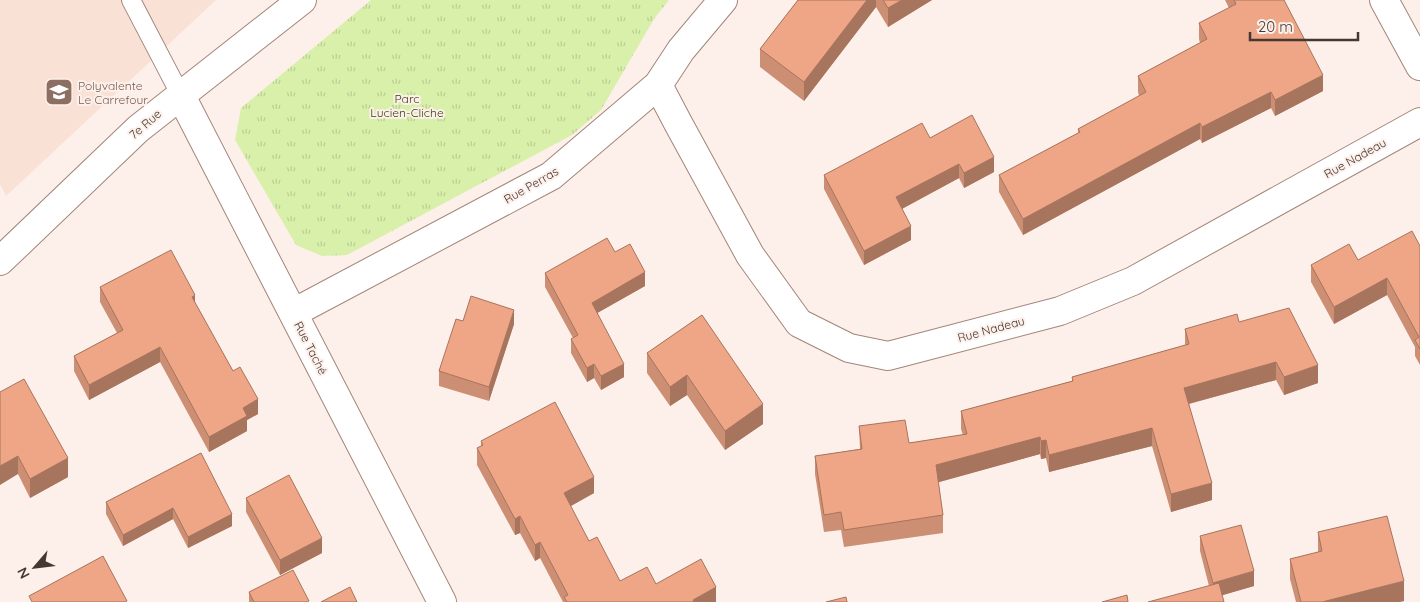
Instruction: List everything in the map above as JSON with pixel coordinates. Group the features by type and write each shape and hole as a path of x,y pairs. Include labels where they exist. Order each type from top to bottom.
{"street":[{"name":"7e Rue","path":"0,261 138,129 180,94 302,0"},
{"name":"Rue Perras","path":"293,312 551,176 658,85 681,50 723,0"},
{"path":"1384,0 1420,66"},
{"name":"Rue Nadeau","path":"658,85 750,255 799,323 849,348 888,356 1060,311 1133,282 1420,122"},
{"name":"Rue Taché","path":"180,94 442,602"}],"lane":[{"path":"131,0 180,94"}],"shaded area":[{"name":"Polyvalente Le Carrefour","path":"0,0 216,0 6,196 0,184"}],"green space":[{"name":"Parc Lucien-Cliche","path":"371,0 669,0 654,19 601,110 572,135 347,255 322,256 296,245 235,140 241,108"}],"building":[{"path":"798,0 867,0 804,82 760,49"},
{"path":"883,0 902,0 888,8"},
{"path":"1234,0 1284,0 1323,75 1275,100 1271,92 1202,127 1200,123 1023,219 999,175 1080,132 1078,129 1146,92 1138,76 1207,39 1199,23 1236,4"},
{"path":"972,115 994,157 964,173 959,164 896,197 911,226 864,251 824,175 922,123 930,138"},
{"path":"1412,231 1420,246 1420,349 1415,340 1419,337 1387,278 1334,307 1311,265 1349,244 1358,260"},
{"path":"607,238 615,252 630,244 645,272 592,303 624,364 601,376 594,364 587,368 571,339 578,335 545,273"},
{"path":"171,250 195,295 192,297 233,371 240,367 258,399 243,408 247,416 209,437 160,347 89,385 74,356 123,330 100,287"},
{"path":"471,296 514,310 489,387 439,371 456,319 463,321"},
{"path":"1289,308 1318,365 1284,377 1276,362 1184,388 1212,483 1171,494 1152,428 1049,455 1046,440 1041,441 1040,437 936,465 943,515 844,530 841,512 824,515 815,456 862,449 859,426 905,420 909,443 967,434 961,411 1073,381 1072,377 1189,344 1185,329 1237,314 1239,322"},
{"path":"702,315 763,404 725,431 687,375 670,387 647,353"},
{"path":"24,379 68,458 30,479 18,456 0,466 0,392"},
{"path":"555,402 594,477 564,493 589,541 597,537 620,581 647,567 656,584 701,559 716,587 693,600 694,602 567,602 564,597 568,595 540,542 535,545 520,516 515,519 477,448 483,445 481,441"},
{"path":"201,453 232,514 188,537 173,508 123,535 106,502"},
{"path":"289,475 322,538 280,560 246,498"},
{"path":"1387,516 1404,581 1322,602 1301,602 1290,559 1322,551 1318,532"},
{"path":"1241,525 1254,571 1213,583 1200,536"},
{"path":"103,556 127,601 32,602 29,596"},
{"path":"293,570 309,601 254,602 249,592"},
{"path":"1219,583 1224,602 1148,602"},
{"path":"350,587 357,602 321,602"},
{"path":"1127,595 1128,602 1102,602"},
{"path":"846,597 847,602 826,602"}],"place":[{"name":"Polyvalente Le Carrefour","path":"59,92"}]}
